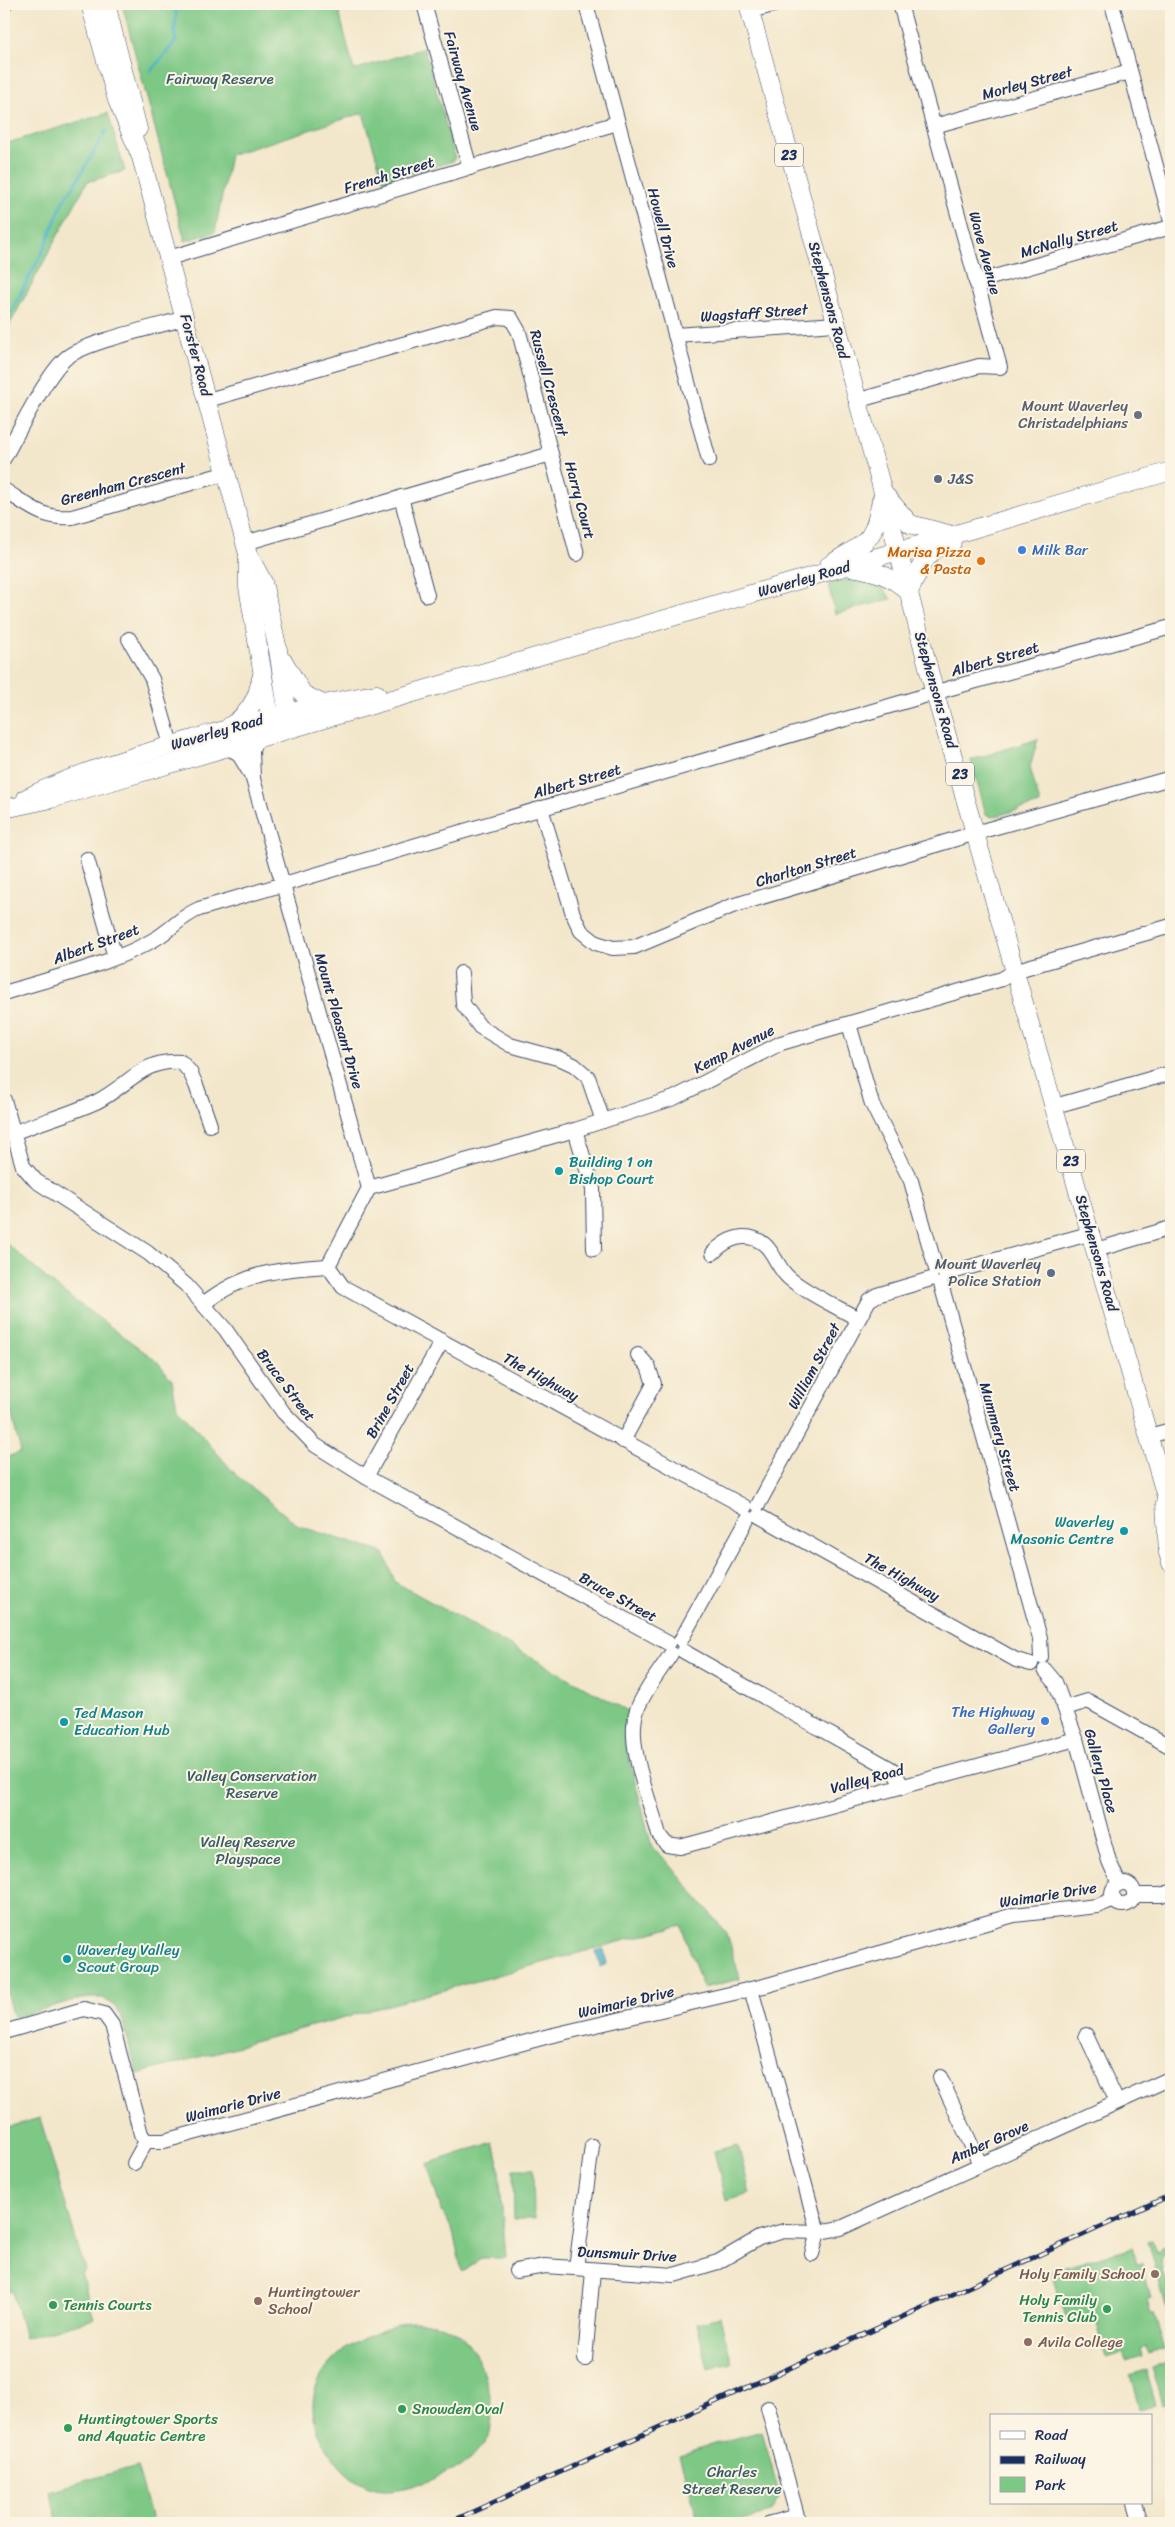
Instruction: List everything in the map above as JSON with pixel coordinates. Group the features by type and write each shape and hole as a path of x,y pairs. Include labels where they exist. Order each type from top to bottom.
{"main road":[{"name":"Forster Road","path":"90,4 117,100 141,157 227,473 246,548 248,587 263,670 278,715 290,729"},
{"name":"Forster Road","path":"106,4 138,125 141,157"},
{"name":"Stephensons Road","path":"749,7 856,401 883,492 936,694 1092,1232 1171,1514"},
{"name":"Waverley Road","path":"5,808 51,800 1171,470"},
{"path":"883,492 910,524 951,535"},
{"path":"813,576 864,544 873,533 883,492"},
{"path":"848,566 872,570 894,579 909,592 915,575 934,550 951,544 978,528"},
{"name":"Forster Road","path":"246,548 263,582 278,650 278,715 264,737"},
{"path":"278,650 303,694 323,704"},
{"path":"223,731 238,722 254,702 260,690 263,670"},
{"name":"Waverley Road","path":"5,808 53,785 104,766 172,745 323,704 436,685"},
{"path":"172,745 177,763"},
{"name":"Stephensons Road","path":"1164,1490 1170,1556"}],"street":[{"name":"Fairway Avenue","path":"424,4 470,168"},
{"name":"Howell Drive","path":"586,4 710,460"},
{"path":"749,7 776,4"},
{"name":"Wave Avenue","path":"856,401 979,366 1000,367 900,4"},
{"path":"1112,4 1171,221"},
{"name":"Morley Street","path":"934,126 1130,72"},
{"name":"French Street","path":"169,258 617,122"},
{"name":"McNally Street","path":"976,282 1171,227"},
{"name":"Russell Crescent","path":"208,400 497,317 511,318 519,332 551,454 401,497 246,548"},
{"path":"4,458 55,371 67,357 83,348 186,318"},
{"name":"Wagstaff Street","path":"675,334 836,324"},
{"name":"Harry Court","path":"551,454 578,554"},
{"name":"Greenham Crescent","path":"4,490 43,514 56,518 72,517 227,473"},
{"path":"401,497 427,596"},
{"name":"Albert Street","path":"4,993 115,957 156,938 184,915 540,808 1171,627"},
{"path":"129,639 152,679 172,745"},
{"name":"Mount Pleasant Drive","path":"264,737 252,750 253,779 369,1188"},
{"name":"Mount Pleasant Drive","path":"227,748 238,753 253,779"},
{"name":"Charlton Street","path":"540,808 573,914 581,931 596,943 613,948 634,947 732,906 977,833 1171,778"},
{"path":"86,859 115,957"},
{"name":"Kemp Avenue","path":"369,1188 575,1130 674,1098 781,1043 1002,979 1015,971 1171,926"},
{"path":"461,973 463,1004 480,1027 510,1045 561,1059 574,1065 588,1077 603,1121"},
{"name":"Mummery Street","path":"849,1024 872,1104 911,1181 1040,1638 1039,1664"},
{"path":"13,1133 97,1101 146,1068 164,1061 181,1062 190,1072 210,1125"},
{"path":"1055,1106 1171,1073"},
{"name":"Bruce Street","path":"4,1100 23,1166 36,1180 148,1253 204,1303 225,1329 278,1405 302,1434 315,1445 366,1477 676,1647 893,1770 903,1786"},
{"path":"575,1130 593,1189 594,1249"},
{"path":"204,1303 219,1292 252,1276 279,1269 328,1266 369,1188"},
{"path":"1096,1250 1171,1228"},
{"name":"William Street","path":"667,1845 659,1835 633,1744 633,1726 638,1709 676,1647 869,1300 877,1295 1092,1232"},
{"path":"713,1252 722,1242 734,1237 750,1239 764,1244 788,1278 858,1319"},
{"name":"The Highway","path":"328,1266 343,1287 1016,1660 1039,1664"},
{"name":"Brine Street","path":"366,1477 442,1341"},
{"path":"623,1441 654,1384 648,1366 638,1355"},
{"path":"1150,1436 1171,1430"},
{"name":"Gallery Place","path":"1039,1664 1056,1682 1066,1708 1076,1738 1109,1861 1119,1884"},
{"path":"1066,1708 1088,1701 1171,1747"},
{"name":"Valley Road","path":"667,1845 680,1847 1076,1738"},
{"path":"1119,1884 1130,1886 1134,1895 1131,1902 1126,1905 1119,1904 1114,1900 1113,1892 1119,1884"},
{"path":"1134,1895 1161,1895 1171,1892"},
{"name":"Waimarie Drive","path":"146,2141 164,2141 549,2036 751,1989 1014,1915 1097,1906 1114,1900"},
{"path":"751,1989 818,2232 812,2254"},
{"path":"4,2032 84,2009 104,2014 112,2025 141,2134 146,2141 134,2163"},
{"path":"1086,2035 1118,2102"},
{"path":"940,2078 980,2164"},
{"name":"Amber Grove","path":"818,2232 841,2228 1171,2078"},
{"path":"576,2268 592,2146"},
{"name":"Dunsmuir Drive","path":"516,2271 546,2266 593,2271 674,2275 718,2262 759,2238 784,2231 818,2232"},
{"path":"586,2359 593,2271"},
{"path":"768,2408 798,2520 771,2523"},
{"path":"1135,2504 1141,2523"}],"green space":[{"name":"Fairway Reserve","path":"122,4 337,4 354,70 424,48 455,157 453,161 384,182 363,113 230,155 215,232 185,241"},
{"path":"108,113 125,171 87,182 4,335 4,255 7,248 4,235 4,144"},
{"path":"857,577 877,583 891,599 835,614 828,584"},
{"path":"1038,739 1030,767 1040,804 992,817 986,814 971,760"},
{"name":"Valley Conservation Reserve","path":"4,1241 55,1286 157,1361 172,1380 177,1407 237,1476 299,1526 384,1553 395,1582 628,1711 625,1743 652,1847 667,1861 727,1934 740,1979 703,1988 681,1925 137,2074 121,2014 103,1998 81,1998 13,2018 4,1984 4,1458 21,1452 4,1386"},
{"path":"40,2118 85,2270 81,2272 94,2319 25,2338 12,2291 9,2292 4,2274 4,2128"},
{"path":"493,2142 498,2159 506,2258 482,2258 462,2272 452,2228 442,2212 427,2164"},
{"path":"738,2145 750,2193 726,2200 714,2151"},
{"path":"513,2169 533,2169 534,2219 514,2219"},
{"path":"1153,2240 1157,2253 1161,2247 1171,2241 1171,2248 1163,2254 1161,2261 1171,2303 1171,2324 1148,2241"},
{"name":"Holy Family Tennis Club","path":"1132,2247 1137,2264 1142,2263 1151,2298 1147,2299 1151,2314 1154,2314 1165,2349 1149,2354 1146,2346 1140,2349 1142,2356 1126,2361 1123,2353 1107,2358 1095,2317 1068,2324 1052,2271"},
{"path":"720,2317 732,2363 708,2369 697,2323"},
{"name":"Snowden Oval","path":"408,2322 421,2322 445,2327 465,2339 480,2363 485,2377 492,2407 490,2432 476,2452 458,2469 403,2488 375,2489 357,2481 347,2473 324,2444 315,2424 313,2405 316,2387 324,2370 337,2356 355,2343 396,2325"},
{"path":"1168,2363 1171,2374 1171,2401 1163,2404 1152,2368"},
{"path":"1146,2370 1156,2405 1140,2410 1130,2375"},
{"name":"Charles Street Reserve","path":"762,2431 780,2497 770,2512 731,2523 699,2523 679,2454"},
{"path":"137,2466 153,2523 58,2523 49,2491"}],"water":[{"path":"603,1949 607,1964 600,1967 596,1951"}],"waterway":[{"path":"151,71 176,41 174,32 176,9 174,4"},
{"path":"4,325 45,247 63,201 74,186 106,131"}],"railway":[{"path":"448,2523 1171,2195"}],"place":[{"name":"Mount Waverley Christadelphians","path":"1138,415"},
{"name":"J&S","path":"938,479"},
{"name":"Milk Bar","path":"1022,550"},
{"name":"Marisa Pizza & Pasta","path":"981,561"},
{"name":"Building 1 on Bishop Court","path":"559,1171"},
{"name":"Mount Waverley Police Station","path":"1051,1273"},
{"name":"Waverley Masonic Centre","path":"1124,1531"},
{"name":"The Highway Gallery","path":"1045,1721"},
{"name":"Ted Mason Education Hub","path":"64,1722"},
{"name":"Waverley Valley Scout Group","path":"67,1959"},
{"name":"Holy Family School","path":"1155,2274"},
{"name":"Huntingtower School","path":"258,2301"},
{"name":"Tennis Courts","path":"53,2305"},
{"name":"Holy Family Tennis Club","path":"1107,2309"},
{"name":"Avila College","path":"1028,2342"},
{"name":"Snowden Oval","path":"402,2409"},
{"name":"Huntingtower Sports and Aquatic Centre","path":"68,2428"}],"park label":[{"name":"Valley Reserve Playspace","path":"248,1850"}]}
